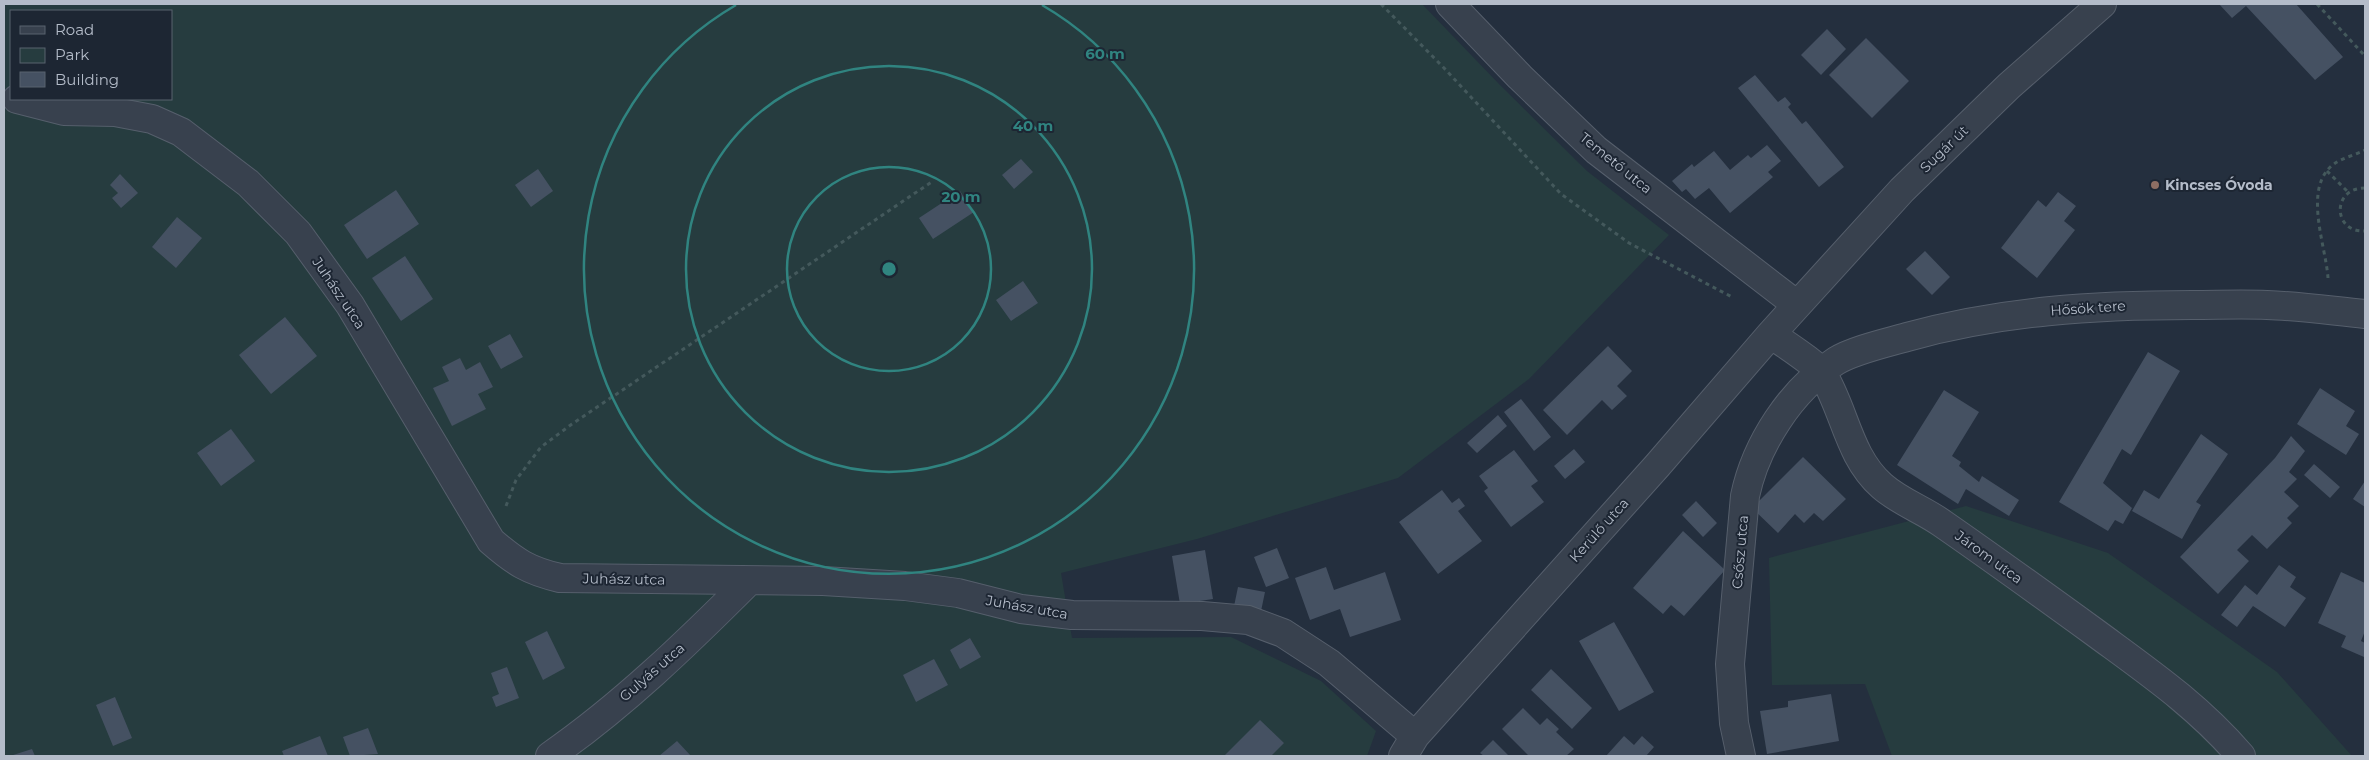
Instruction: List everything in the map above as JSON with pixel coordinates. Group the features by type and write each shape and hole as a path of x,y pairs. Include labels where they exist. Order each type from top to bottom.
{"street":[{"name":"Temető utca","path":"1450,4 1520,77 1596,150 1797,306"},
{"name":"Sugár út","path":"1797,306 1902,190 2009,86 2102,4"},
{"name":"Juhász utca","path":"21,100 64,111 114,112 152,119 181,132 248,183 298,233 350,305 491,541 512,560 534,572 560,578 823,582 906,586 958,593 1021,609 1072,615 1202,616 1248,620 1283,633 1329,663 1409,746"},
{"name":"Hősök tere","path":"1821,372 1838,360 1943,327 2024,313 2112,305 2268,305 2365,314"},
{"name":"Kerülő utca","path":"1409,746 1797,306"},
{"name":"Járom utca","path":"1771,334 1821,372 1835,400 1848,436 1866,468 1881,485 1897,498 1940,522 2175,691 2216,727 2241,756"},
{"name":"Csősz utca","path":"1741,756 1734,723 1730,664 1745,496 1750,471 1765,442 1796,396 1821,372"},
{"name":"Gulyás utca","path":"550,756 573,740 690,640 749,582"}],"path":[{"path":"1381,4 1444,68 1561,194 1629,243 1739,301"},
{"path":"2317,4 2365,56"},
{"path":"2330,311 2327,261 2318,216 2318,197 2321,181 2326,170 2335,163 2365,150"},
{"path":"2326,170 2349,192"},
{"path":"491,541 516,480 541,447 572,424 933,181"},
{"path":"2365,188 2349,192 2342,202 2341,216 2348,227 2354,230 2365,231"}],"green space":[{"path":"4,4 1422,4 1587,171 1669,235 1529,379 1398,478 1197,539 1061,573 1072,638 1231,637 1321,681 1376,731 1367,756 4,756"},
{"path":"1966,506 2108,553 2277,672 2352,756 1892,756 1865,684 1772,685 1769,558"}],"building":[{"path":"2219,4 2296,4 2343,57 2315,80 2246,6 2232,18"},
{"path":"1827,29 1846,49 1821,75 1801,55"},
{"path":"1866,38 1909,81 1872,118 1829,75"},
{"path":"1755,75 1778,102 1785,97 1791,104 1788,107 1802,124 1806,121 1844,167 1819,187 1738,88"},
{"path":"1767,145 1781,161 1768,172 1773,177 1730,213 1709,188 1695,199 1686,189 1682,192 1672,181 1692,164 1694,167 1714,151 1730,170 1748,155 1751,158"},
{"path":"1021,159 1033,172 1014,189 1002,175"},
{"path":"538,169 553,191 531,207 515,185"},
{"path":"120,174 138,193 121,208 112,198 118,193 110,185"},
{"path":"396,190 419,224 367,259 344,225"},
{"path":"960,191 974,212 933,239 919,218"},
{"path":"2058,192 2076,206 2064,221 2075,230 2037,278 2001,248 2038,200 2046,207"},
{"path":"177,217 202,238 176,268 152,247"},
{"path":"1925,251 1950,277 1932,295 1906,269"},
{"path":"405,256 433,299 401,321 372,278"},
{"path":"1023,281 1038,303 1011,321 996,300"},
{"path":"285,317 317,356 271,394 239,355"},
{"path":"510,334 523,357 501,369 488,346"},
{"path":"1608,346 1632,371 1617,386 1627,396 1612,410 1602,400 1567,435 1543,410"},
{"path":"2148,352 2180,371 2131,455 2122,449 2103,483 2132,508 2123,524 2115,520 2108,531 2059,502"},
{"path":"460,358 466,370 480,362 493,387 478,394 486,409 452,426 433,388 449,381 442,367"},
{"path":"2320,388 2355,411 2346,426 2359,434 2346,455 2297,424"},
{"path":"1944,390 1979,412 1952,456 1961,462 1959,466 1979,482 1982,476 2019,500 2009,516 1966,489 1958,504 1897,465"},
{"path":"1521,399 1551,437 1534,451 1504,412"},
{"path":"1498,415 1507,426 1477,453 1467,443"},
{"path":"231,429 255,461 221,486 197,453"},
{"path":"2201,434 2228,454 2196,502 2201,505 2182,539 2132,511 2144,490 2159,499"},
{"path":"2291,436 2305,451 2289,472 2297,479 2284,492 2299,506 2287,518 2292,523 2267,549 2252,535 2237,550 2249,561 2218,594 2180,557 2275,458"},
{"path":"1574,449 1585,462 1565,479 1554,466"},
{"path":"1514,450 1538,481 1531,486 1544,502 1511,527 1484,491 1488,488 1479,476"},
{"path":"1803,457 1846,499 1823,521 1814,513 1804,523 1795,514 1778,533 1752,508"},
{"path":"2314,464 2340,487 2330,498 2304,475"},
{"path":"2365,481 2365,507 2353,499"},
{"path":"1442,490 1452,503 1459,498 1465,506 1458,511 1482,541 1438,574 1399,522"},
{"path":"1696,501 1717,523 1703,537 1682,515"},
{"path":"1683,531 1725,570 1684,616 1671,605 1663,614 1633,588"},
{"path":"1277,548 1289,578 1266,587 1254,557"},
{"path":"1205,550 1213,599 1180,604 1172,556"},
{"path":"2279,565 2296,577 2290,587 2306,598 2285,627 2253,606 2237,627 2221,615 2245,585 2257,595"},
{"path":"1326,567 1334,590 1385,572 1401,620 1350,637 1340,609 1310,620 1295,578"},
{"path":"2341,572 2365,583 2365,631 2361,641 2365,643 2364,657 2341,647 2346,636 2318,623"},
{"path":"1238,587 1265,592 1260,616 1233,611"},
{"path":"1614,622 1654,692 1619,711 1579,641"},
{"path":"547,631 565,668 543,680 525,642"},
{"path":"970,638 981,657 960,669 950,650"},
{"path":"934,659 948,685 916,702 903,675"},
{"path":"507,667 519,698 496,707 492,697 499,694 491,673"},
{"path":"1551,669 1592,708 1572,729 1531,690"},
{"path":"1831,694 1839,741 1767,754 1760,711 1788,707 1788,701"},
{"path":"115,697 132,738 113,746 96,705"},
{"path":"1523,708 1540,725 1547,718 1559,729 1556,732 1574,749 1566,756 1529,756 1502,729"},
{"path":"1260,720 1284,743 1271,756 1224,756"},
{"path":"368,728 378,754 350,756 343,737"},
{"path":"320,736 328,756 284,756 282,751"},
{"path":"1624,736 1634,745 1642,736 1654,747 1646,756 1606,756"},
{"path":"1493,740 1509,756 1484,756 1480,753"},
{"path":"677,741 691,756 659,756"},
{"path":"32,749 35,756 10,756"}],"place":[{"name":"Kincses Óvoda","path":"2155,185"}]}
